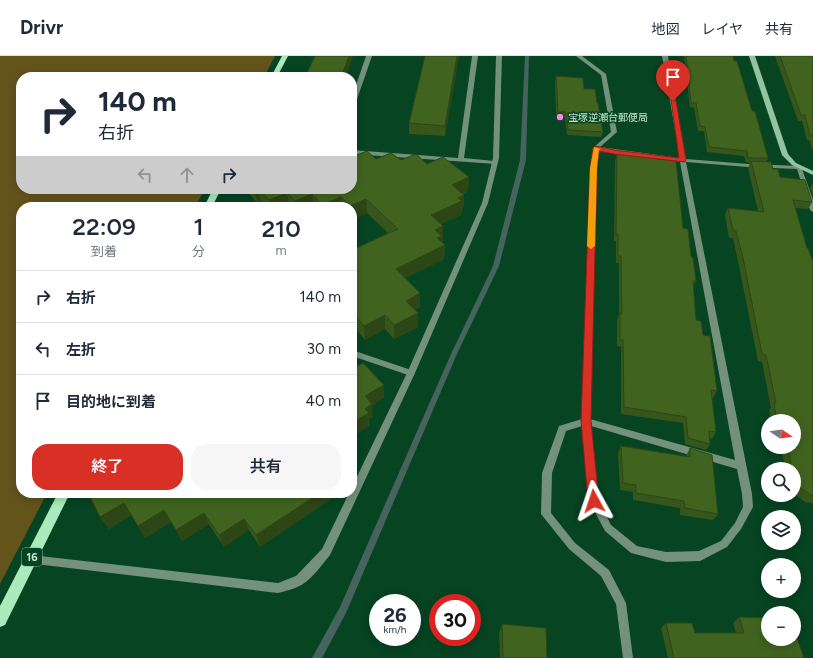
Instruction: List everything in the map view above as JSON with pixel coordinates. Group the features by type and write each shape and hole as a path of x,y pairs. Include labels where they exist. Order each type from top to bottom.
{"main road":[{"path":"277,72 285,56"},
{"name":"16","path":"0,620 62,498"}],"street":[{"path":"357,91 369,56"},
{"path":"461,160 475,56"},
{"path":"357,487 411,373 485,203 494,163 499,56"},
{"path":"579,56 603,74 614,132 596,148 593,168 586,421 594,501 608,528 636,550 666,557 700,556 724,544 738,526 748,507 747,494 683,160 665,56"},
{"path":"752,56 785,155 799,167 813,173"},
{"path":"596,148 614,152 683,160 770,167 799,167"},
{"path":"357,152 494,163"},
{"path":"799,167 813,210"},
{"path":"357,355 411,373"},
{"path":"628,658 621,603 606,573 572,546 546,514 547,473 562,429 586,421 741,466"},
{"path":"31,560 278,588 292,584 310,571 326,552 352,498"}],"shaded area":[{"path":"0,56 275,56 267,72 16,72 16,194 202,194 198,202 16,202 16,498 44,498 0,584"}],"building":[{"path":"315,56 349,56 343,72 307,72"},
{"path":"425,56 457,56 445,126 409,123"},
{"path":"686,56 733,56 734,61 737,61 752,111 755,111 768,158 748,158 747,151 709,147 705,127 700,126 696,103 691,103"},
{"path":"780,56 813,56 813,137 810,135 805,115 801,115"},
{"path":"556,76 583,78 584,89 595,89 603,132 568,130 566,112 558,112"},
{"path":"367,151 376,159 391,153 401,160 416,154 427,164 443,157 469,177 452,185 464,195 458,198 462,201 431,215 443,226 435,230 442,236 437,238 445,245 396,269 420,293 406,301 418,313 394,325 385,315 364,326 357,318 357,248 398,229 366,199 357,203 346,202 341,197 329,202 319,202 312,194 357,194 357,155"},
{"path":"617,154 676,161 683,228 688,229 691,257 693,258 696,281 693,281 696,320 701,321 703,335 710,336 717,391 711,390 716,432 709,431 710,444 688,438 686,417 624,407 623,340 620,340 620,313 622,314 621,256 618,256 618,234 616,234"},
{"path":"751,161 771,162 773,169 778,169 780,177 805,180 812,202 793,200 807,248 813,262 813,496 801,488 801,462 791,462 789,454 801,454 801,414 776,414 774,403 776,403 766,355 762,354 743,258 736,231 733,230 728,208 764,212"},
{"path":"263,194 284,194 269,200"},
{"path":"288,194 312,194 295,201"},
{"path":"363,363 384,385 365,396 372,404 365,409 369,413 357,420 357,366"},
{"path":"621,446 690,457 690,448 712,455 718,514 685,508 684,501 636,493 636,485 623,483"},
{"path":"90,498 312,498 256,535 244,519 219,535 204,513 176,530 164,510 138,526 124,503 100,517"},
{"path":"739,617 761,618 761,646 800,646 804,658 674,658 666,623 692,623 695,633 744,633"},
{"path":"502,624 546,628 547,658 503,658"}],"waterway":[{"path":"317,658 343,610 454,354 496,266 523,160 527,56"}],"slow traffic":[{"path":"591,246 593,168 596,148 598,149"}],"place":[{"name":"宝塚逆瀬台郵便局","path":"560,117"}],"route":[{"path":"594,501 586,421 593,168 596,148 614,152 683,160 673,101"}]}
